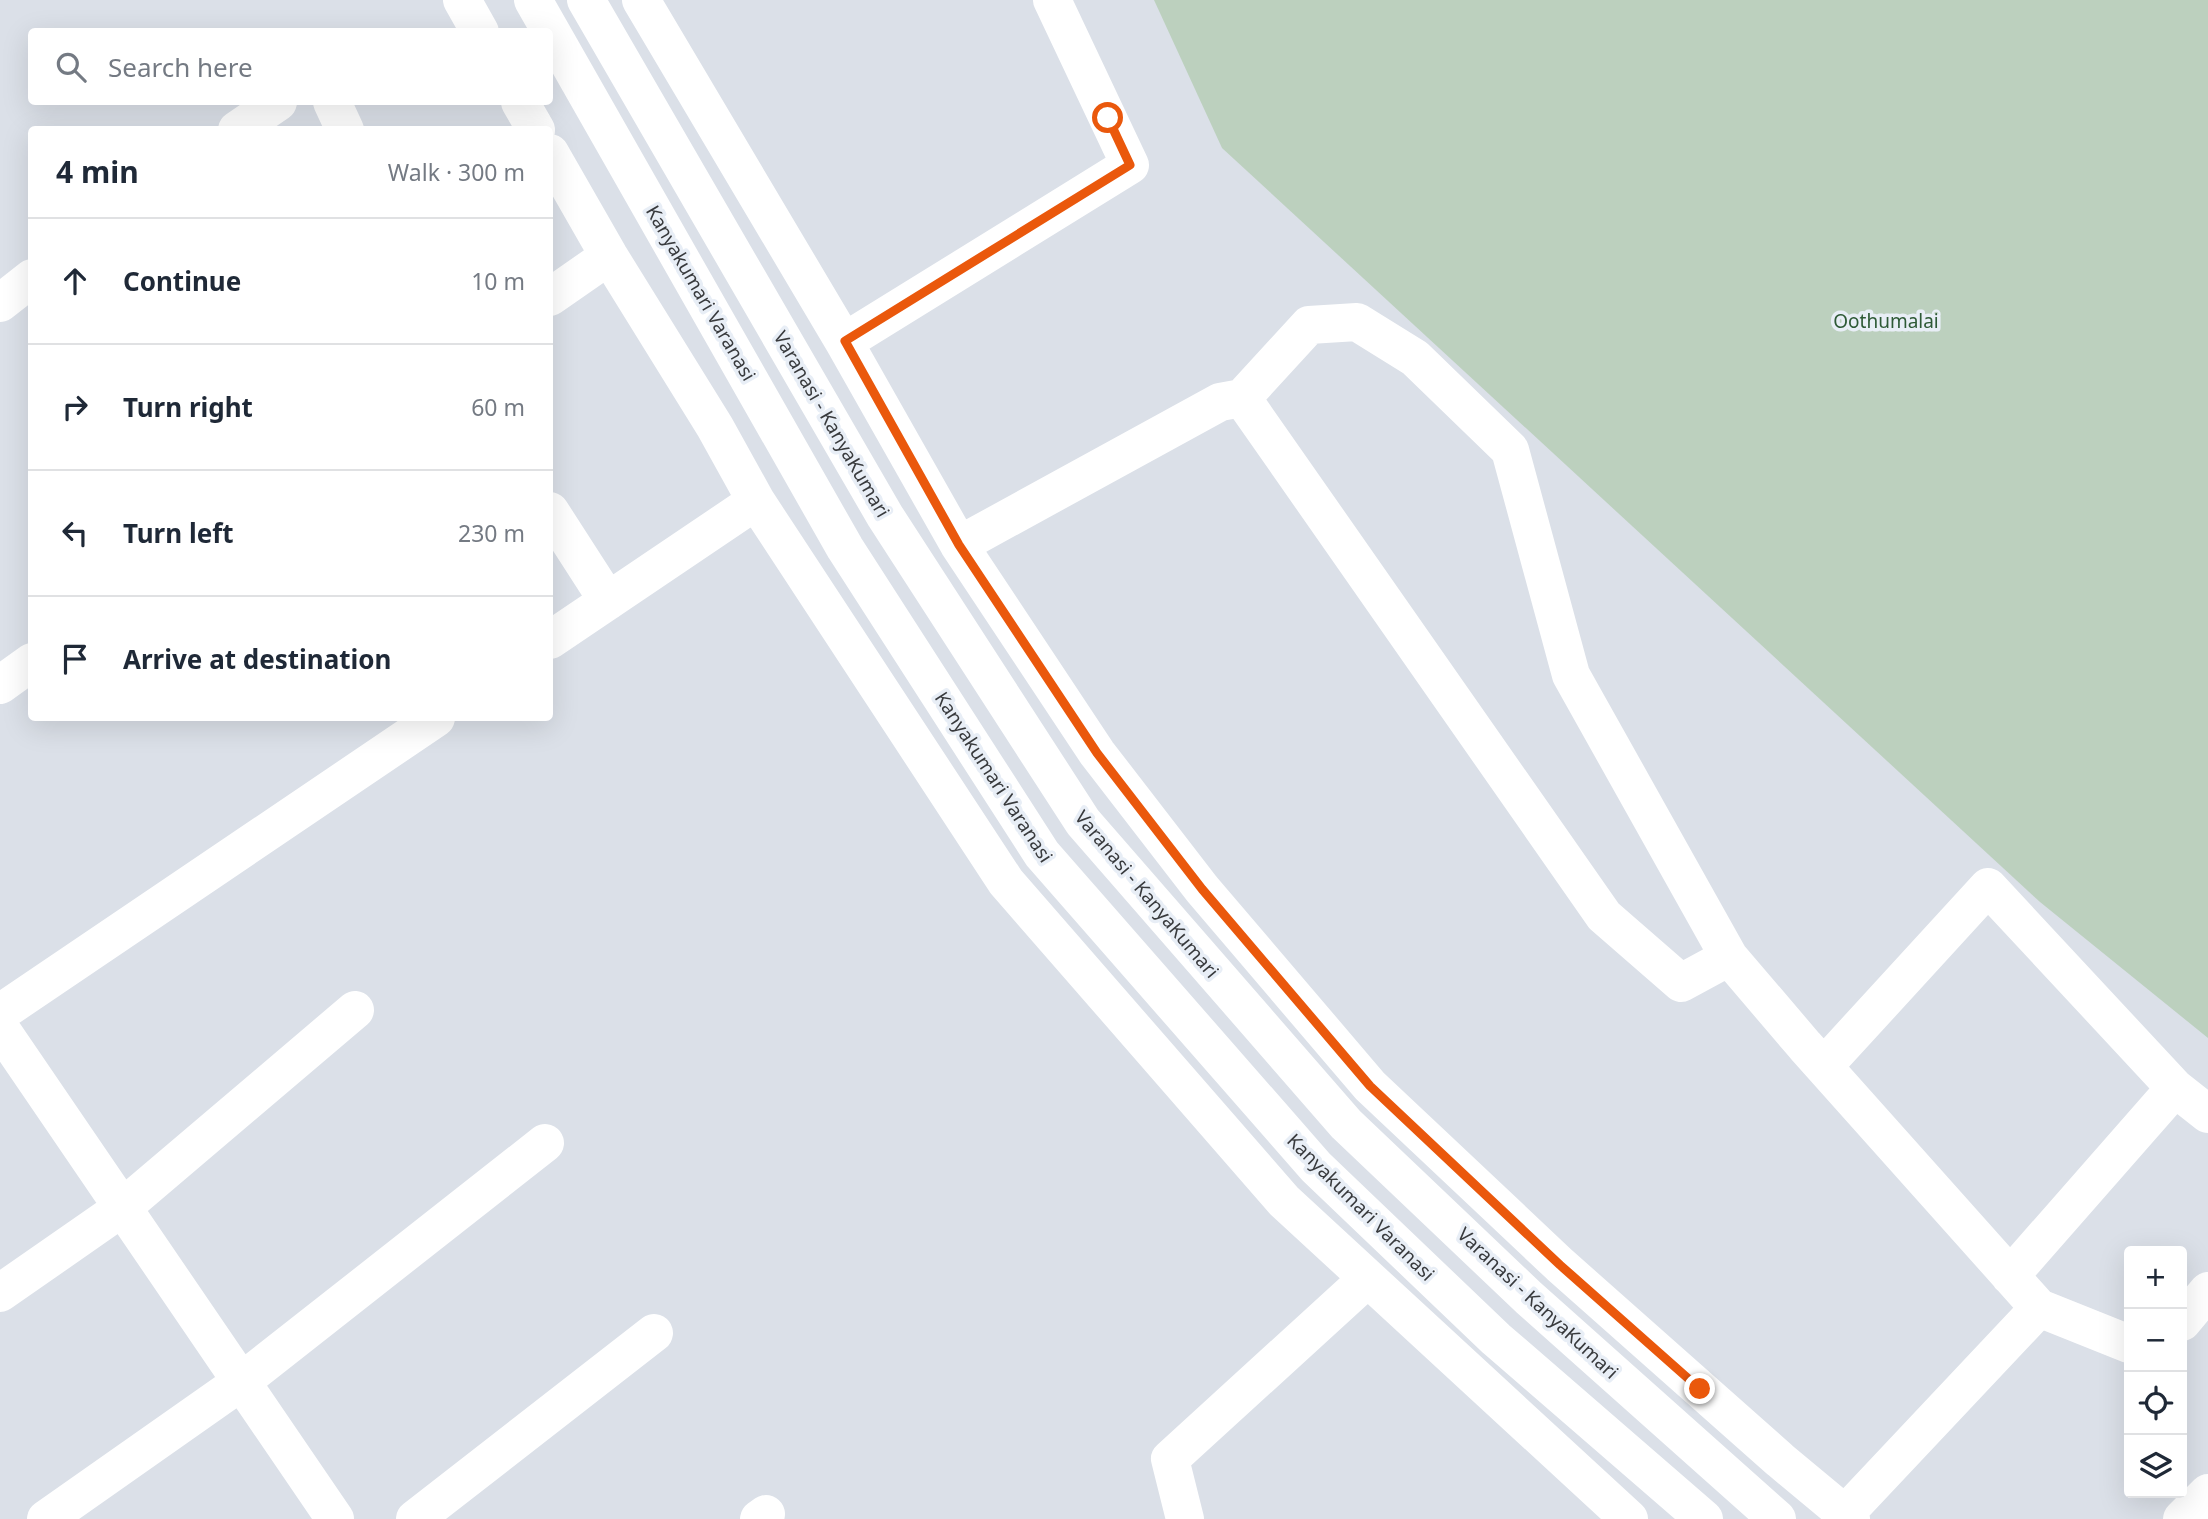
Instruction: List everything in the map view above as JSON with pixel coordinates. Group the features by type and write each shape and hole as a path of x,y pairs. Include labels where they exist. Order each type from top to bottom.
{"main road":[{"path":"462,0 478,28"},
{"name":"Kanyakumari Varanasi","path":"533,0 549,28"},
{"name":"Varanasi - KanyaKumari","path":"586,0 885,516 1083,822 1346,1124 1530,1297 1777,1519"},
{"path":"641,0 845,341 959,545 1097,753 1202,889 1370,1086 1560,1265 1780,1460 1848,1516 2039,1308"},
{"path":"845,341 1130,165 1052,0"},
{"name":"Kanyakumari Varanasi","path":"553,35 845,548 1042,854 1316,1167 1496,1339 1704,1519"},
{"path":"243,126 274,105"},
{"path":"333,105 343,126"},
{"path":"522,105 534,126"},
{"path":"553,158 609,256 715,427 755,501 1006,882 1284,1201 1366,1280 1629,1519"},
{"path":"553,295 609,256"},
{"path":"0,303 28,281"},
{"path":"959,545 1220,402 1242,398 1309,325 1357,321 1415,358 1510,450 1571,675 1729,957 2039,1308 2124,1342"},
{"path":"1242,398 1604,916 1681,983 1729,957"},
{"path":"553,638 755,501"},
{"path":"553,516 608,601"},
{"path":"0,1013 432,721"},
{"path":"1824,1066 1988,887 2175,1088 2208,1114"},
{"path":"0,1293 122,1208 355,1010"},
{"path":"0,1028 335,1519"},
{"path":"2010,1276 2175,1088"},
{"path":"46,1519 241,1382 545,1143"},
{"path":"1185,1519 1170,1459 1366,1280"},
{"path":"2187,1316 2208,1291"},
{"path":"415,1519 654,1333"},
{"path":"2182,1519 2208,1493"}],"green space":[{"name":"Oothumalai","path":"1154,0 2208,0 2208,1038 2040,902 1222,148"}],"route":[{"path":"1108,118 1130,165 845,341 959,545 1097,753 1202,889 1370,1086 1560,1265 1700,1389"}]}
